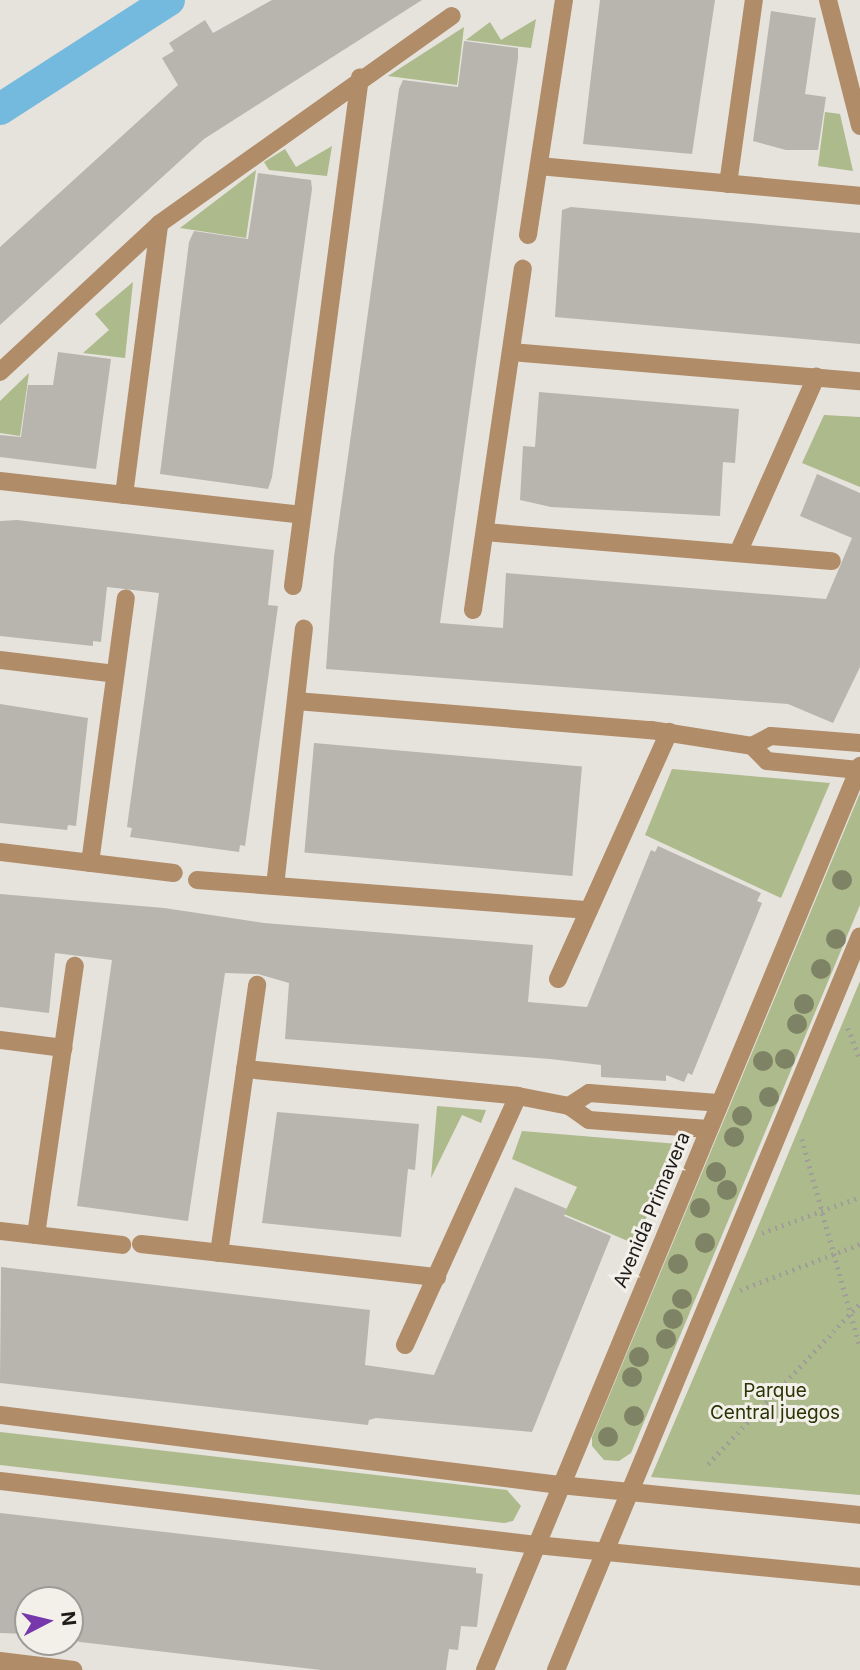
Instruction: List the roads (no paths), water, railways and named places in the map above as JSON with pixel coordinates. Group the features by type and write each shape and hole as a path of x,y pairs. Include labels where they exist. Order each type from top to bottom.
{"street":[{"path":"528,235 564,0"},
{"path":"728,184 754,0"},
{"path":"828,0 860,126"},
{"path":"0,372 159,224 360,77 453,16"},
{"path":"293,586 360,77"},
{"path":"539,166 860,196"},
{"path":"124,495 159,224"},
{"path":"474,610 523,269"},
{"path":"511,352 860,381"},
{"path":"737,553 816,377"},
{"path":"0,481 302,515"},
{"path":"485,531 832,561"},
{"path":"89,863 126,598"},
{"path":"275,886 304,629"},
{"path":"0,660 115,674"},
{"path":"296,701 669,732 752,746 768,761 859,768"},
{"path":"558,979 669,732"},
{"path":"752,746 771,736 860,743"},
{"name":"Avenida Primavera","path":"485,1670 859,768"},
{"path":"0,852 174,873"},
{"path":"197,880 589,910"},
{"path":"556,1670 860,936"},
{"path":"36,1235 75,965"},
{"path":"219,1253 257,985"},
{"path":"0,1040 63,1048"},
{"path":"245,1069 518,1096 569,1106 589,1120 708,1129"},
{"path":"569,1106 589,1093 718,1103"},
{"path":"405,1345 518,1096"},
{"path":"0,1231 122,1245"},
{"path":"141,1244 437,1277"},
{"path":"0,1415 560,1485 860,1515"},
{"path":"0,1481 536,1545 860,1577"},
{"path":"0,1661 73,1670"}],"waterway":[{"path":"0,109 169,0"}],"park label":[{"name":"Parque Central juegos","path":"775,1402"}]}
